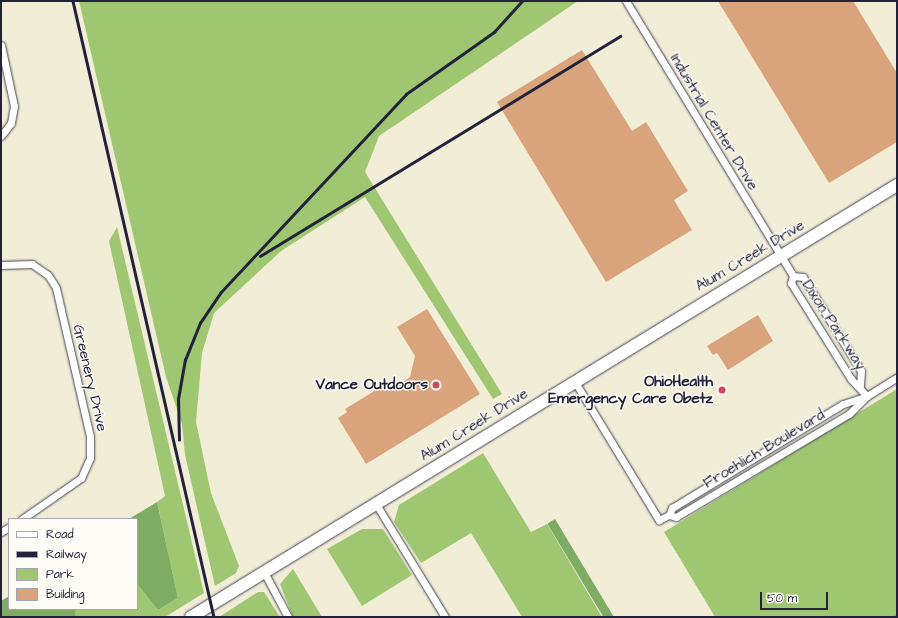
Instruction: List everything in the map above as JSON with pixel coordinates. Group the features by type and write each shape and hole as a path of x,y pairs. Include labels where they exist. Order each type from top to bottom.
{"main road":[{"name":"Alum Creek Drive","path":"191,617 897,185"}],"street":[{"name":"Industrial Center Drive","path":"626,1 780,256"},
{"path":"1,45 14,106 4,133"},
{"name":"Dixon Parkway","path":"780,256 793,276 791,283 824,337 851,379 860,385 867,396"},
{"name":"Greenery Drive","path":"1,265 32,264 53,283 90,436 90,458 73,486 24,518"},
{"name":"Dixon Parkway","path":"793,276 803,277 861,371 860,385"},
{"name":"Froehlich Boulevard","path":"575,382 659,520 669,515 672,508 843,404 867,396 897,377"},
{"name":"Froehlich Boulevard","path":"669,515 676,517 850,414 867,396"},
{"path":"376,504 445,617"},
{"path":"264,572 288,617"}],"green space":[{"path":"79,1 578,1 379,136 365,172 502,394 493,399 365,197 281,251 214,313 202,353 196,422 211,493 239,566 236,573 215,586 185,455 182,424 166,377"},
{"path":"117,227 204,593 165,617 75,617 75,610 138,610 138,585 158,610 178,598 157,502 165,496 109,241"},
{"path":"897,389 897,617 715,617 664,532"},
{"path":"483,453 531,532 547,524 602,617 522,617 471,533 421,563 394,522 399,505"},
{"path":"157,502 178,598 158,610 138,585 138,518 131,518"},
{"path":"555,519 614,617 603,617 547,524"},
{"path":"362,529 383,529 412,575 362,606 327,549"},
{"path":"293,569 322,617 293,617 280,584"},
{"path":"258,592 264,592 280,617 219,617"},
{"path":"8,597 8,610 75,610 75,617 1,617 1,601"}],"building":[{"path":"718,1 853,1 897,73 897,142 829,183"},
{"path":"582,50 632,131 646,122 688,191 674,200 692,230 606,282 497,102"},
{"name":"Vance Outdoors","path":"427,309 480,394 366,464 338,418 347,412 345,409 389,382 393,388 410,377 415,356 397,327"},
{"path":"758,315 773,341 728,370 717,353 713,355 707,346"}],"waterway":[{"path":"893,617 897,614"}],"railway":[{"path":"73,1 214,617"},
{"path":"179,440 178,399 185,360 200,323 220,293 406,94 494,32 522,1"},
{"path":"260,256 620,36"}],"place":[{"name":"Vance Outdoors","path":"436,385"},
{"name":"OhioHealth Emergency Care Obetz","path":"722,390"}]}
